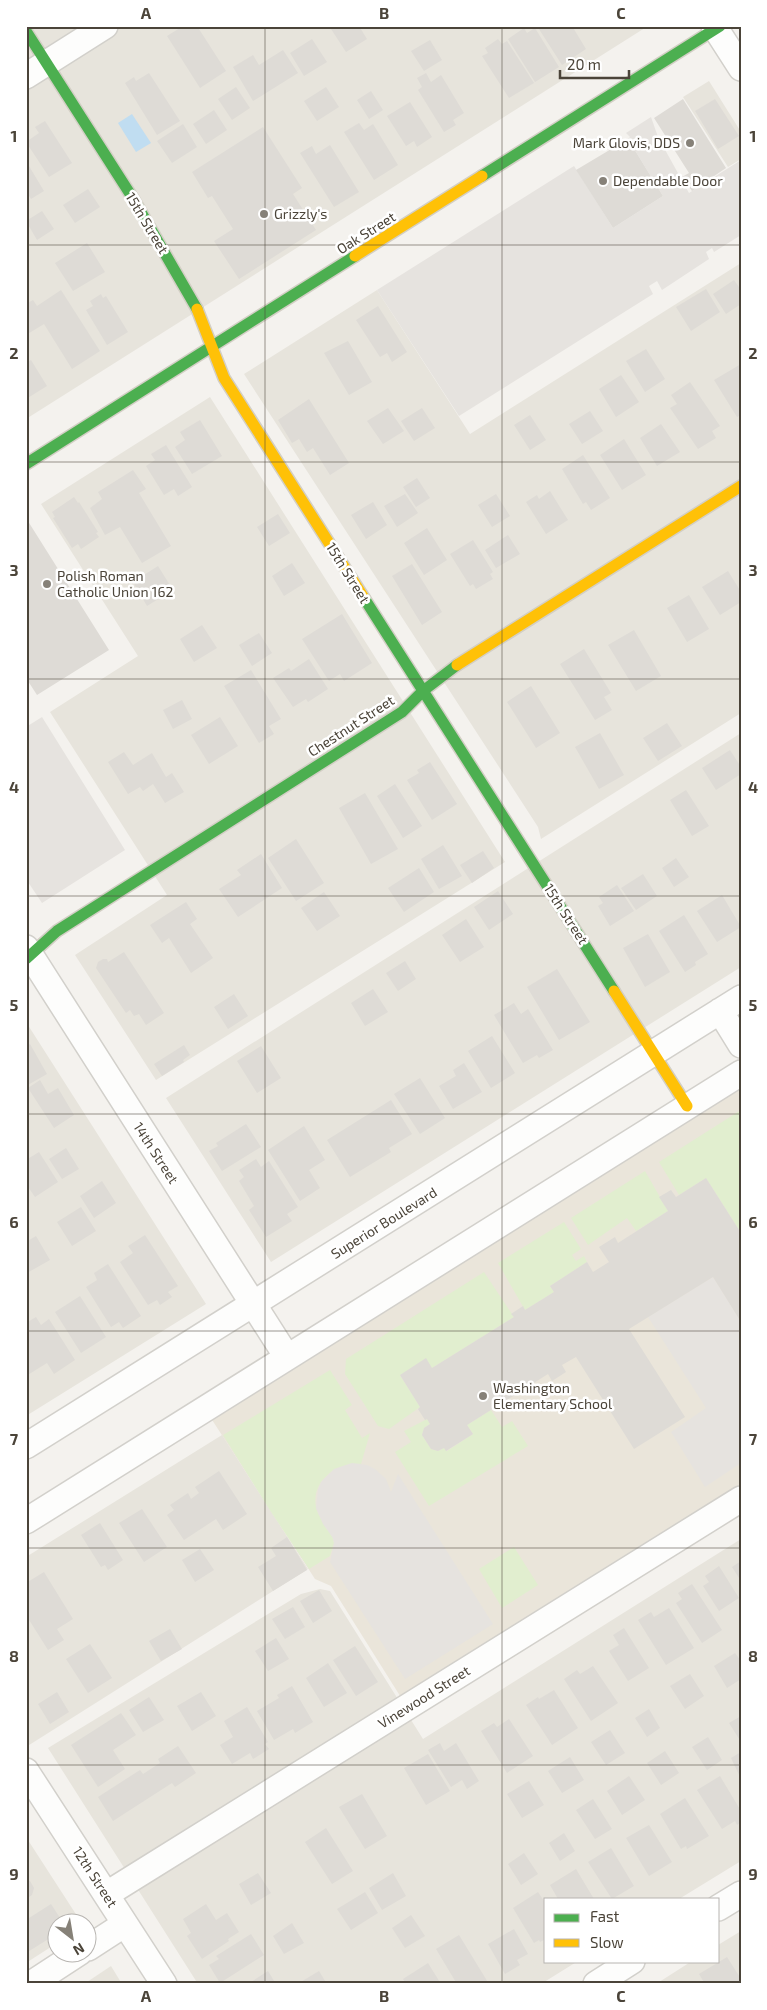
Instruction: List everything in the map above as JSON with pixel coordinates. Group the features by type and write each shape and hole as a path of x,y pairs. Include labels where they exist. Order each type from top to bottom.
{"street":[{"path":"36,69 105,26"},
{"path":"717,27 741,68"},
{"name":"Oak Street","path":"26,464 214,347 717,27"},
{"name":"15th Street","path":"26,31 36,69 138,208 201,316 224,378 687,1106"},
{"name":"Chestnut Street","path":"28,954 58,931 402,712 423,691 448,671 741,486"},
{"name":"14th Street","path":"28,954 287,1358"},
{"name":"Superior Boulevard","path":"26,1446 741,998"},
{"path":"720,1012 741,1045"},
{"path":"26,1521 741,1072"},
{"name":"Vinewood Street","path":"107,1894 741,1499"},
{"name":"12th Street","path":"26,1771 164,1984"},
{"path":"720,1907 741,1894"},
{"path":"98,1942 125,1924"},
{"path":"31,1984 65,1962"},
{"path":"596,1984 630,1962"}],"shaded area":[{"path":"26,26 648,26 26,419"},
{"path":"709,81 741,132 741,159 728,167 683,97"},
{"path":"651,117 658,137 689,193 741,160 741,235 714,252 712,248 706,252 709,259 662,290 657,281 649,286 653,294 459,416 377,290 574,166 613,228 663,196 626,133"},
{"path":"741,263 741,713 541,839 538,827 244,374 377,290 470,434"},
{"path":"210,397 505,862 156,1080 75,955 167,895 50,712 138,656 41,504"},
{"path":"42,717 125,850 42,903 26,879 26,727"},
{"path":"741,733 741,967 271,1262 166,1098"},
{"path":"26,1022 206,1304 26,1416"},
{"name":"Washington Elementary School","path":"741,1073 741,1499 407,1707 331,1586 315,1579 205,1409"},
{"path":"713,1277 741,1322 741,1463 705,1487 671,1432 706,1408 648,1317"},
{"path":"222,1435 308,1569 26,1747 26,1557"},
{"path":"352,1463 367,1465 375,1469 386,1479 391,1492 398,1474 493,1624 405,1679 330,1562 334,1543 333,1538 323,1524 316,1508 321,1482 334,1469"},
{"path":"741,1539 741,1861 681,1898 544,1898 544,1962 576,1962 541,1984 198,1984 48,1748 301,1594 320,1589 330,1591 423,1739"},
{"path":"26,1837 75,1912 48,1912 48,1949 26,1963"},
{"path":"741,1931 741,1984 656,1984 690,1962 720,1962 720,1944"},
{"path":"111,1966 122,1984 84,1984"}],"green space":[{"path":"741,1110 741,1233 706,1178 679,1195 659,1162"},
{"path":"645,1171 668,1211 636,1231 627,1218 588,1245 571,1218"},
{"path":"564,1222 581,1249 572,1255 576,1261 584,1256 587,1262 550,1286 554,1292 525,1310 498,1263"},
{"path":"484,1272 514,1317 432,1368 400,1375 420,1407 389,1429 378,1426 345,1374 346,1359"},
{"path":"330,1370 352,1405 345,1410 362,1438 370,1433 361,1464 343,1466 335,1470 322,1481 318,1489 316,1507 334,1543 330,1556 309,1569 223,1435"},
{"path":"491,1410 502,1427 512,1421 528,1446 429,1506 395,1452 411,1442 404,1431 427,1419 430,1424 424,1428 422,1435 431,1449 438,1451 444,1448 447,1451 473,1434 467,1425"},
{"path":"514,1547 538,1585 502,1608 479,1569"}],"water":[{"path":"132,114 151,143 136,152 118,123"}],"building":[{"path":"183,26 197,26 226,71 200,88 167,36"},
{"path":"336,26 359,26 367,39 346,52 331,29"},
{"path":"537,26 572,26 586,49 562,65"},
{"path":"524,28 527,33 535,28 559,67 535,82 508,39"},
{"path":"312,39 327,62 304,76 290,53"},
{"path":"498,39 502,44 507,41 534,83 509,98 482,56 488,53 485,48"},
{"path":"430,40 442,60 424,71 411,51"},
{"path":"283,50 298,73 253,101 233,67 253,55 259,65"},
{"path":"149,73 180,121 157,135 125,83 134,77 136,81"},
{"path":"426,73 431,82 441,75 464,113 453,120 456,125 444,132 418,90 422,87 417,78"},
{"path":"236,87 250,108 232,120 218,99"},
{"path":"326,87 339,107 317,121 304,101"},
{"path":"371,91 383,110 369,119 357,100"},
{"name":"Mark Glovis, DDS","path":"683,99 726,168 692,191 682,177 689,173 654,118"},
{"path":"715,99 739,136 718,149 695,111"},
{"path":"410,102 432,137 417,147 414,141 406,146 387,116"},
{"path":"214,110 227,130 206,144 193,124"},
{"path":"45,121 72,163 49,177 26,142 39,133 35,127"},
{"path":"359,123 364,130 373,124 398,165 374,180 344,132"},
{"path":"183,124 197,147 172,163 157,141"},
{"name":"Grizzly's","path":"263,127 302,188 293,194 316,230 239,279 214,241 233,229 212,196 208,198 192,172"},
{"path":"628,139 663,196 613,228 576,170"},
{"path":"330,145 359,192 334,207 300,153 312,146 316,154"},
{"path":"26,161 44,191 31,199 26,191"},
{"path":"88,189 100,207 75,223 63,205"},
{"path":"42,211 54,229 37,240 26,221"},
{"path":"87,243 105,272 73,291 55,263"},
{"path":"734,280 741,290 741,304 726,314 713,294"},
{"path":"706,289 720,312 691,331 676,307"},
{"path":"61,290 100,351 72,369 44,324 26,335 26,304 33,300 37,306"},
{"path":"101,294 103,298 106,296 128,332 107,345 86,310 93,306 90,301"},
{"path":"378,306 407,352 392,362 387,353 380,357 356,320"},
{"path":"348,341 372,382 349,395 324,353"},
{"path":"646,349 665,379 645,392 626,361"},
{"path":"31,360 47,386 26,399 26,363"},
{"path":"741,364 741,415 737,417 714,380"},
{"path":"621,375 639,402 616,417 599,389"},
{"path":"690,382 720,426 712,431 716,438 698,449 670,408 677,404 671,395"},
{"path":"309,399 349,463 330,475 313,448 307,452 299,439 292,443 278,420"},
{"path":"388,408 404,431 383,444 367,421"},
{"path":"422,408 435,428 414,441 401,421"},
{"path":"590,411 603,431 582,444 569,424"},
{"path":"530,415 546,440 530,450 514,425"},
{"path":"200,420 222,456 192,474 175,447 185,440 180,432"},
{"path":"661,424 680,452 657,466 640,438"},
{"path":"624,439 646,475 622,490 600,455"},
{"path":"166,445 192,487 178,496 174,489 164,495 146,466 155,460 151,454"},
{"path":"583,455 610,498 591,510 586,502 583,504 562,469"},
{"path":"133,470 146,489 139,493 171,546 142,563 120,527 105,535 90,508 102,499 98,492"},
{"path":"417,478 430,498 416,507 403,487"},
{"path":"550,491 568,520 546,534 526,502 537,495 539,499"},
{"path":"405,494 418,513 397,527 384,506"},
{"path":"496,494 510,516 492,527 478,505"},
{"path":"74,497 98,532 96,533 99,537 81,549 78,544 72,548 53,518 55,517 52,512"},
{"path":"373,502 387,525 366,539 351,515"},
{"path":"278,514 290,533 269,546 257,527"},
{"name":"Polish Roman Catholic Union 162","path":"26,518 109,650 37,695 26,678"},
{"path":"427,528 447,560 424,575 404,543"},
{"path":"508,535 520,554 496,568 485,550"},
{"path":"473,540 493,572 490,574 493,579 476,589 473,584 470,586 450,554"},
{"path":"292,563 305,583 284,596 272,576"},
{"path":"412,564 442,612 422,625 392,576"},
{"path":"158,566 173,590 147,606 133,582"},
{"path":"728,571 741,592 741,602 720,615 702,587"},
{"path":"689,595 709,629 687,642 667,608"},
{"path":"342,614 372,663 344,681 340,674 329,681 302,639"},
{"path":"202,625 217,648 194,662 180,639"},
{"path":"634,630 661,676 636,691 608,645"},
{"path":"259,633 272,653 252,666 239,645"},
{"path":"584,649 611,693 604,697 612,710 595,720 560,664"},
{"path":"309,659 328,689 308,702 306,699 293,707 273,678 289,668 291,671"},
{"path":"251,670 281,719 269,726 274,734 259,743 224,686"},
{"path":"531,686 560,733 536,748 507,702"},
{"path":"182,700 192,719 173,729 163,710"},
{"path":"220,717 238,746 209,764 191,735"},
{"path":"667,723 682,746 658,761 643,738"},
{"path":"600,733 624,775 599,789 575,747"},
{"path":"730,750 741,767 741,774 716,790 702,768"},
{"path":"124,752 133,765 152,753 166,777 172,773 184,792 165,803 153,784 143,791 140,787 128,794 108,762"},
{"path":"430,762 457,804 432,820 407,780 419,773 417,770"},
{"path":"395,784 422,826 403,838 377,796"},
{"path":"686,790 709,826 692,836 670,800"},
{"path":"365,793 398,849 371,864 339,808"},
{"path":"296,839 324,883 296,901 268,858"},
{"path":"443,845 462,876 439,889 421,859"},
{"path":"483,851 494,868 472,883 460,865"},
{"path":"261,854 282,888 238,917 219,889 241,875 237,870"},
{"path":"676,858 689,877 674,887 662,868"},
{"path":"419,868 434,892 404,912 388,888"},
{"path":"643,874 657,896 636,910 621,888"},
{"path":"617,885 634,911 610,926 598,906 603,903 599,897"},
{"path":"498,891 513,914 489,930 474,907"},
{"path":"324,892 340,916 317,931 301,908"},
{"path":"722,895 741,927 717,942 697,911"},
{"path":"186,902 197,919 190,924 213,958 191,973 169,938 162,943 150,925"},
{"path":"684,915 708,954 695,962 696,965 685,972 659,931"},
{"path":"466,919 484,947 460,962 442,935"},
{"path":"648,934 670,972 645,987 623,948"},
{"path":"124,952 164,1013 146,1025 139,1014 134,1016 130,1010 126,1013 96,968 98,962 103,959 107,959 108,962"},
{"path":"405,961 416,979 398,991 386,973"},
{"path":"557,969 590,1022 559,1040 527,987"},
{"path":"373,989 388,1012 365,1026 351,1003"},
{"path":"234,994 248,1016 228,1029 214,1007"},
{"path":"514,1003 521,1014 528,1009 553,1050 539,1058 537,1055 523,1063 494,1015"},
{"path":"492,1036 515,1073 491,1088 468,1051"},
{"path":"30,1044 47,1074 26,1086 26,1047"},
{"path":"184,1045 190,1055 183,1060 184,1062 162,1076 154,1064"},
{"path":"261,1046 281,1078 257,1093 237,1061"},
{"path":"464,1063 482,1092 453,1109 439,1086 456,1076 453,1070"},
{"path":"420,1078 445,1118 420,1134 394,1094"},
{"path":"40,1080 48,1094 58,1088 74,1115 54,1128 28,1088"},
{"path":"391,1100 412,1134 389,1148 391,1152 350,1177 327,1140"},
{"path":"246,1124 261,1147 222,1171 209,1151 218,1146 216,1143"},
{"path":"304,1126 325,1160 309,1170 320,1188 300,1201 268,1150"},
{"path":"66,1148 79,1169 62,1179 49,1159"},
{"path":"39,1152 58,1182 35,1197 26,1184 26,1160"},
{"path":"256,1159 261,1167 269,1161 298,1207 287,1214 292,1221 266,1237 249,1210 254,1206 239,1181 244,1177 239,1170"},
{"path":"706,1178 741,1233 741,1322 713,1277 629,1329 685,1417 634,1449 576,1357 562,1365 566,1372 552,1381 548,1374 467,1425 473,1434 446,1451 444,1448 438,1451 431,1449 422,1435 424,1428 430,1424 418,1409 420,1407 400,1375 426,1358 432,1368 514,1317 511,1314 523,1306 525,1310 554,1292 550,1286 587,1262 593,1272 609,1262 599,1247 615,1237 618,1243 668,1211 659,1197 671,1190 676,1197"},
{"path":"102,1181 116,1203 94,1218 80,1196"},
{"path":"81,1207 96,1231 72,1246 57,1222"},
{"path":"145,1235 178,1286 168,1292 172,1297 160,1305 157,1300 148,1305 120,1262 133,1253 128,1246"},
{"path":"36,1236 50,1260 27,1273 26,1242"},
{"path":"108,1264 141,1316 123,1328 119,1322 111,1327 86,1287 97,1280 94,1273"},
{"path":"80,1296 106,1337 81,1353 55,1312"},
{"path":"36,1317 41,1325 49,1319 75,1360 54,1374 47,1363 26,1376 28,1333 26,1323"},
{"path":"219,1471 247,1514 223,1530 216,1519 184,1540 167,1515 174,1510 170,1505 188,1493 191,1499 199,1493 195,1487"},
{"path":"142,1509 167,1547 144,1562 119,1523"},
{"path":"100,1523 123,1560 108,1570 105,1565 101,1567 81,1535"},
{"path":"287,1537 307,1570 273,1591 258,1567 276,1556 271,1548"},
{"path":"200,1549 214,1570 195,1582 182,1560"},
{"path":"741,1561 741,1581 732,1567"},
{"path":"719,1566 739,1598 719,1611 703,1586 709,1582 705,1576"},
{"path":"44,1572 73,1619 57,1629 64,1640 48,1650 26,1615 26,1583"},
{"path":"692,1584 722,1630 702,1643 676,1603 682,1599 678,1593"},
{"path":"319,1590 332,1611 313,1623 300,1601"},
{"path":"293,1607 305,1627 285,1639 272,1619"},
{"path":"669,1608 694,1648 666,1665 638,1620 651,1612 654,1617"},
{"path":"624,1628 649,1668 628,1681 609,1651 619,1645 613,1635"},
{"path":"170,1629 182,1649 161,1661 149,1641"},
{"path":"276,1638 289,1659 268,1671 255,1651"},
{"path":"90,1644 112,1678 88,1693 66,1659"},
{"path":"355,1646 378,1682 356,1696 333,1660"},
{"path":"735,1653 741,1661 741,1679 727,1688 714,1666"},
{"path":"328,1663 347,1693 324,1707 306,1678"},
{"path":"593,1666 618,1703 591,1721 564,1679 577,1670 580,1674"},
{"path":"690,1674 704,1696 685,1709 670,1686"},
{"path":"292,1686 313,1722 295,1733 293,1729 274,1740 257,1711 279,1698 277,1695"},
{"path":"554,1690 578,1728 552,1745 526,1705"},
{"path":"57,1692 69,1712 50,1724 38,1704"},
{"path":"201,1692 216,1716 192,1731 177,1706"},
{"path":"149,1697 164,1720 143,1732 129,1710"},
{"path":"247,1707 268,1742 265,1744 269,1749 253,1759 250,1753 232,1764 220,1745 233,1737 224,1721"},
{"path":"649,1709 660,1728 647,1737 635,1718"},
{"path":"121,1713 136,1735 113,1750 125,1769 98,1787 71,1745"},
{"path":"741,1716 741,1742 729,1723"},
{"path":"509,1719 533,1756 507,1773 481,1731 494,1723 497,1727"},
{"path":"610,1730 625,1753 606,1765 591,1742"},
{"path":"708,1737 722,1760 707,1770 692,1747"},
{"path":"440,1743 444,1751 456,1743 479,1781 467,1789 462,1780 451,1787 428,1750"},
{"path":"178,1746 196,1773 175,1787 172,1783 113,1821 98,1797 140,1770 143,1774 160,1763 158,1759"},
{"path":"665,1751 679,1773 661,1785 647,1763"},
{"path":"741,1752 741,1779 731,1758"},
{"path":"428,1754 450,1791 426,1805 404,1768"},
{"path":"570,1757 584,1780 562,1793 548,1771"},
{"path":"629,1776 645,1800 622,1815 607,1791"},
{"path":"720,1776 741,1811 741,1822 737,1825 735,1821 722,1829 697,1790"},
{"path":"529,1781 544,1805 522,1818 507,1794"},
{"path":"362,1794 387,1836 365,1849 339,1807"},
{"path":"685,1798 709,1836 687,1849 686,1846 681,1849 660,1814"},
{"path":"593,1799 612,1829 595,1839 576,1810"},
{"path":"649,1825 672,1862 649,1876 626,1838"},
{"path":"326,1828 353,1871 332,1884 305,1842"},
{"path":"564,1833 575,1851 560,1861 549,1843"},
{"path":"611,1848 634,1886 611,1898 588,1862"},
{"path":"524,1853 538,1874 521,1885 508,1864"},
{"path":"576,1869 593,1898 557,1898 550,1885"},
{"path":"258,1873 271,1893 251,1905 239,1884"},
{"path":"393,1873 406,1896 382,1910 369,1888"},
{"path":"26,1880 30,1881 34,1888 32,1895 26,1899"},
{"path":"365,1892 378,1913 351,1930 337,1909"},
{"path":"538,1892 544,1901 544,1940 534,1943 513,1908"},
{"path":"51,1904 56,1912 48,1912 48,1939 26,1953 26,1920"},
{"path":"206,1904 216,1920 227,1913 239,1932 202,1959 187,1936 191,1933 183,1919"},
{"path":"411,1915 425,1936 405,1948 392,1928"},
{"path":"292,1923 304,1943 284,1954 273,1936"},
{"path":"514,1929 528,1954 517,1960 520,1965 505,1974 488,1944"},
{"path":"251,1934 264,1955 220,1983 209,1965 219,1959 216,1956"},
{"path":"459,1935 489,1984 457,1984 436,1949"},
{"path":"727,1957 741,1979 741,1984 705,1984 699,1974"},
{"path":"428,1963 441,1984 406,1984 403,1979"},
{"path":"268,1971 276,1984 248,1984"},
{"path":"319,1971 327,1984 299,1984 299,1983"}],"traffic: fast":[{"path":"482,176 720,26"},
{"path":"26,31 134,200 197,309"},
{"path":"26,464 355,256"},
{"path":"364,598 614,991"},
{"path":"26,959 57,931 402,712 423,691 457,665"}],"traffic: slow":[{"path":"355,256 482,176"},
{"path":"197,309 224,378 364,598"},
{"path":"457,665 741,486"},
{"path":"614,991 687,1106"}],"place":[{"name":"Mark Glovis, DDS","path":"690,143"},
{"name":"Dependable Door","path":"603,181"},
{"name":"Grizzly's","path":"264,214"},
{"name":"Polish Roman Catholic Union 162","path":"47,584"},
{"name":"Washington Elementary School","path":"483,1396"}]}
